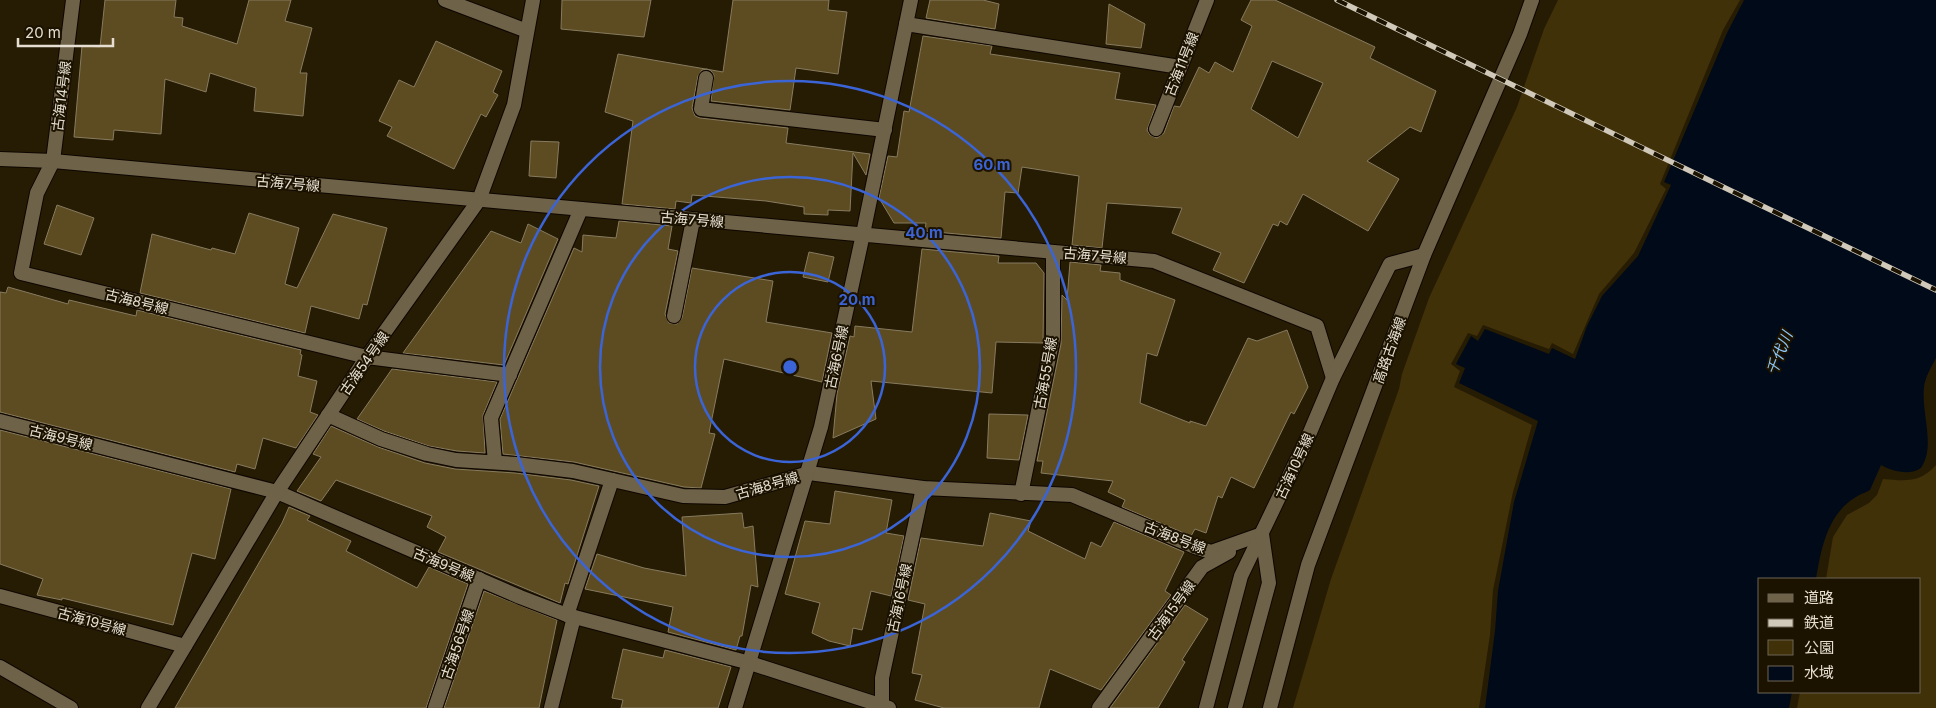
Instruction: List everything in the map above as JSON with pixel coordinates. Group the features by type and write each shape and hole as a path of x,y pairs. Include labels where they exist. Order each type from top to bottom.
{"street":[{"name":"古海14号線","path":"53,161 73,0"},
{"path":"445,0 527,31"},
{"name":"古海54号線","path":"148,708 277,492 367,357 479,200 514,105 533,0"},
{"name":"古海6号線","path":"735,708 821,427 911,0"},
{"name":"古海11号線","path":"1156,129 1207,0"},
{"name":"高路古海線","path":"1270,708 1308,566 1424,255 1520,34 1532,0"},
{"path":"906,24 1180,67"},
{"path":"706,78 701,109 884,130"},
{"name":"古海7号線","path":"0,159 53,161 1154,261 1316,326 1333,378"},
{"name":"古海8号線","path":"53,161 38,192 21,273 367,357"},
{"path":"495,462 491,418 581,210"},
{"path":"674,316 693,220"},
{"name":"古海55号線","path":"1022,494 1053,338 1053,252"},
{"name":"古海10号線","path":"1206,708 1241,576 1308,437 1333,378 1390,264 1424,255"},
{"path":"367,357 510,375"},
{"name":"古海8号線","path":"328,415 381,439 427,454 456,460 516,464 573,472 683,496 725,497 808,472 923,488 1072,495 1211,552 1262,534"},
{"name":"古海9号線","path":"0,421 277,492 570,616 750,663 885,707"},
{"path":"551,708 570,616 612,480"},
{"name":"古海16号線","path":"885,707 882,678 923,488"},
{"path":"1234,708 1269,584 1262,534"},
{"name":"古海15号線","path":"1099,708 1202,567 1262,534"},
{"name":"古海56号線","path":"435,708 479,579"},
{"name":"古海19号線","path":"0,596 185,646"},
{"path":"0,667 71,708"}],"green space":[{"path":"1558,0 1740,0 1723,30 1660,184 1666,189 1634,253 1599,294 1573,354 1552,343 1549,349 1483,325 1477,336 1468,333 1451,364 1460,371 1454,387 1532,425 1513,492 1493,590 1490,635 1479,708 1293,708 1331,579 1399,389 1402,374 1429,298 1517,107 1544,29"},
{"path":"1936,465 1936,708 1797,708 1800,693 1921,693 1921,578 1826,578 1833,537 1847,515 1869,503 1877,495 1883,479 1912,480 1930,471"}],"water":[{"name":"千代川","path":"1744,0 1936,0 1936,358 1924,387 1924,408 1928,440 1925,459 1921,468 1911,472 1895,471 1881,465 1870,490 1846,504 1832,523 1823,545 1816,578 1758,578 1758,693 1792,693 1789,708 1485,708 1498,591 1514,502 1538,421 1459,383 1465,368 1456,364 1471,336 1478,341 1485,329 1549,354 1552,348 1575,359 1587,326 1602,296 1638,256 1671,185 1664,182 1727,33"}],"building":[{"path":"105,0 176,0 174,17 183,18 182,26 237,44 249,0 291,0 285,21 312,28 300,73 307,73 303,116 254,111 256,88 210,73 206,92 165,79 161,134 114,130 113,140 74,137 82,46 100,47"},
{"path":"562,0 651,0 644,37 561,29"},
{"path":"733,0 829,0 828,10 847,12 838,74 796,68 790,110 711,101 714,75 708,69 723,72"},
{"path":"930,0 983,0 999,4 995,29 926,18"},
{"path":"1251,0 1275,0 1375,47 1370,58 1436,91 1421,132 1410,127 1367,161 1399,179 1368,231 1303,194 1287,225 1280,221 1278,226 1273,224 1244,283 1213,270 1221,253 1172,233 1182,208 1107,203 1102,248 1072,245 1079,176 1022,167 1018,193 1005,192 1001,238 925,231 926,223 894,223 879,198 888,156 897,157 904,111 909,112 923,36 992,46 990,54 1120,73 1115,99 1156,105 1147,130 1150,135 1157,138 1164,133 1174,106 1180,107 1199,67 1209,73 1215,62 1233,72 1252,26 1241,20","holes":["1272,61 1323,83 1298,138 1251,109"]},
{"path":"1109,4 1145,24 1141,48 1106,44"},
{"path":"436,41 502,71 493,92 498,95 486,117 481,114 454,169 387,136 392,127 379,121 399,80 414,87"},
{"path":"618,54 706,69 702,70 698,76 692,108 695,116 788,128 786,143 870,154 866,175 853,153 850,211 828,210 828,215 804,214 804,207 766,201 692,195 691,203 676,201 675,209 622,204 633,121 605,112"},
{"path":"531,141 559,142 556,178 529,176"},
{"path":"57,205 94,218 81,255 44,244"},
{"path":"249,213 299,228 285,284 297,288 333,214 387,228 367,305 363,304 359,319 311,306 305,333 140,293 152,234 211,250 212,248 235,254"},
{"path":"619,221 672,226 668,249 678,251 665,314 669,323 677,324 682,318 692,268 773,281 766,322 832,333 822,382 724,359 709,433 715,434 701,488 684,487 574,462 503,454 500,419 574,248 582,252 583,235 616,238"},
{"path":"528,224 558,239 504,365 403,353 491,231 521,243"},
{"path":"922,249 999,256 998,263 1036,263 1044,273 1043,343 996,342 992,393 871,381 876,419 833,438 837,394 850,336 854,337 855,326 912,332"},
{"path":"809,252 834,257 828,282 803,277"},
{"path":"1070,262 1101,265 1100,271 1120,273 1120,280 1175,300 1157,356 1147,353 1140,403 1190,423 1190,421 1206,426 1248,338 1257,341 1287,330 1308,387 1294,414 1291,412 1254,488 1231,477 1222,498 1218,496 1206,533 1195,529 1191,536 1122,507 1125,500 1108,492 1113,481 1041,473 1043,461 1037,461 1061,344 1062,295 1067,300"},
{"path":"8,287 68,304 69,300 136,316 137,310 301,350 300,354 302,355 298,376 317,381 310,412 318,415 296,448 263,438 255,469 237,464 235,472 0,412 0,292 6,293"},
{"path":"392,369 497,382 483,415 485,453 429,446 384,431 357,419"},
{"path":"989,414 1028,415 1019,460 987,458"},
{"path":"331,426 378,447 425,463 455,469 515,473 571,480 599,486 568,584 565,583 560,603 438,552 446,537 427,527 432,516 336,480 321,501 297,491 321,457 313,454"},
{"path":"0,430 231,489 215,559 192,553 173,625 62,598 62,600 37,595 43,579 0,564"},
{"path":"835,491 892,500 886,533 904,536 891,596 871,591 862,630 853,628 850,646 829,641 812,633 820,603 785,594 805,521 830,524"},
{"path":"289,507 310,516 307,520 351,541 346,551 417,588 429,567 468,584 426,708 175,708 282,523"},
{"path":"742,513 744,528 753,526 758,587 751,585 742,636 740,636 736,650 668,632 673,607 585,589 597,554 644,568 686,576 682,517"},
{"path":"990,513 1031,521 1028,531 1085,559 1091,542 1101,547 1114,522 1184,552 1165,591 1171,595 1101,690 1050,669 1039,708 944,708 915,700 922,675 912,673 925,604 908,600 921,538 983,546"},
{"path":"484,591 557,620 539,708 444,708"},
{"path":"1185,605 1208,619 1182,660 1185,662 1158,708 1110,708"},
{"path":"623,649 663,658 665,650 731,667 718,708 621,708 623,700 612,698"}],"railway":[{"path":"1337,0 1936,290"}]}
